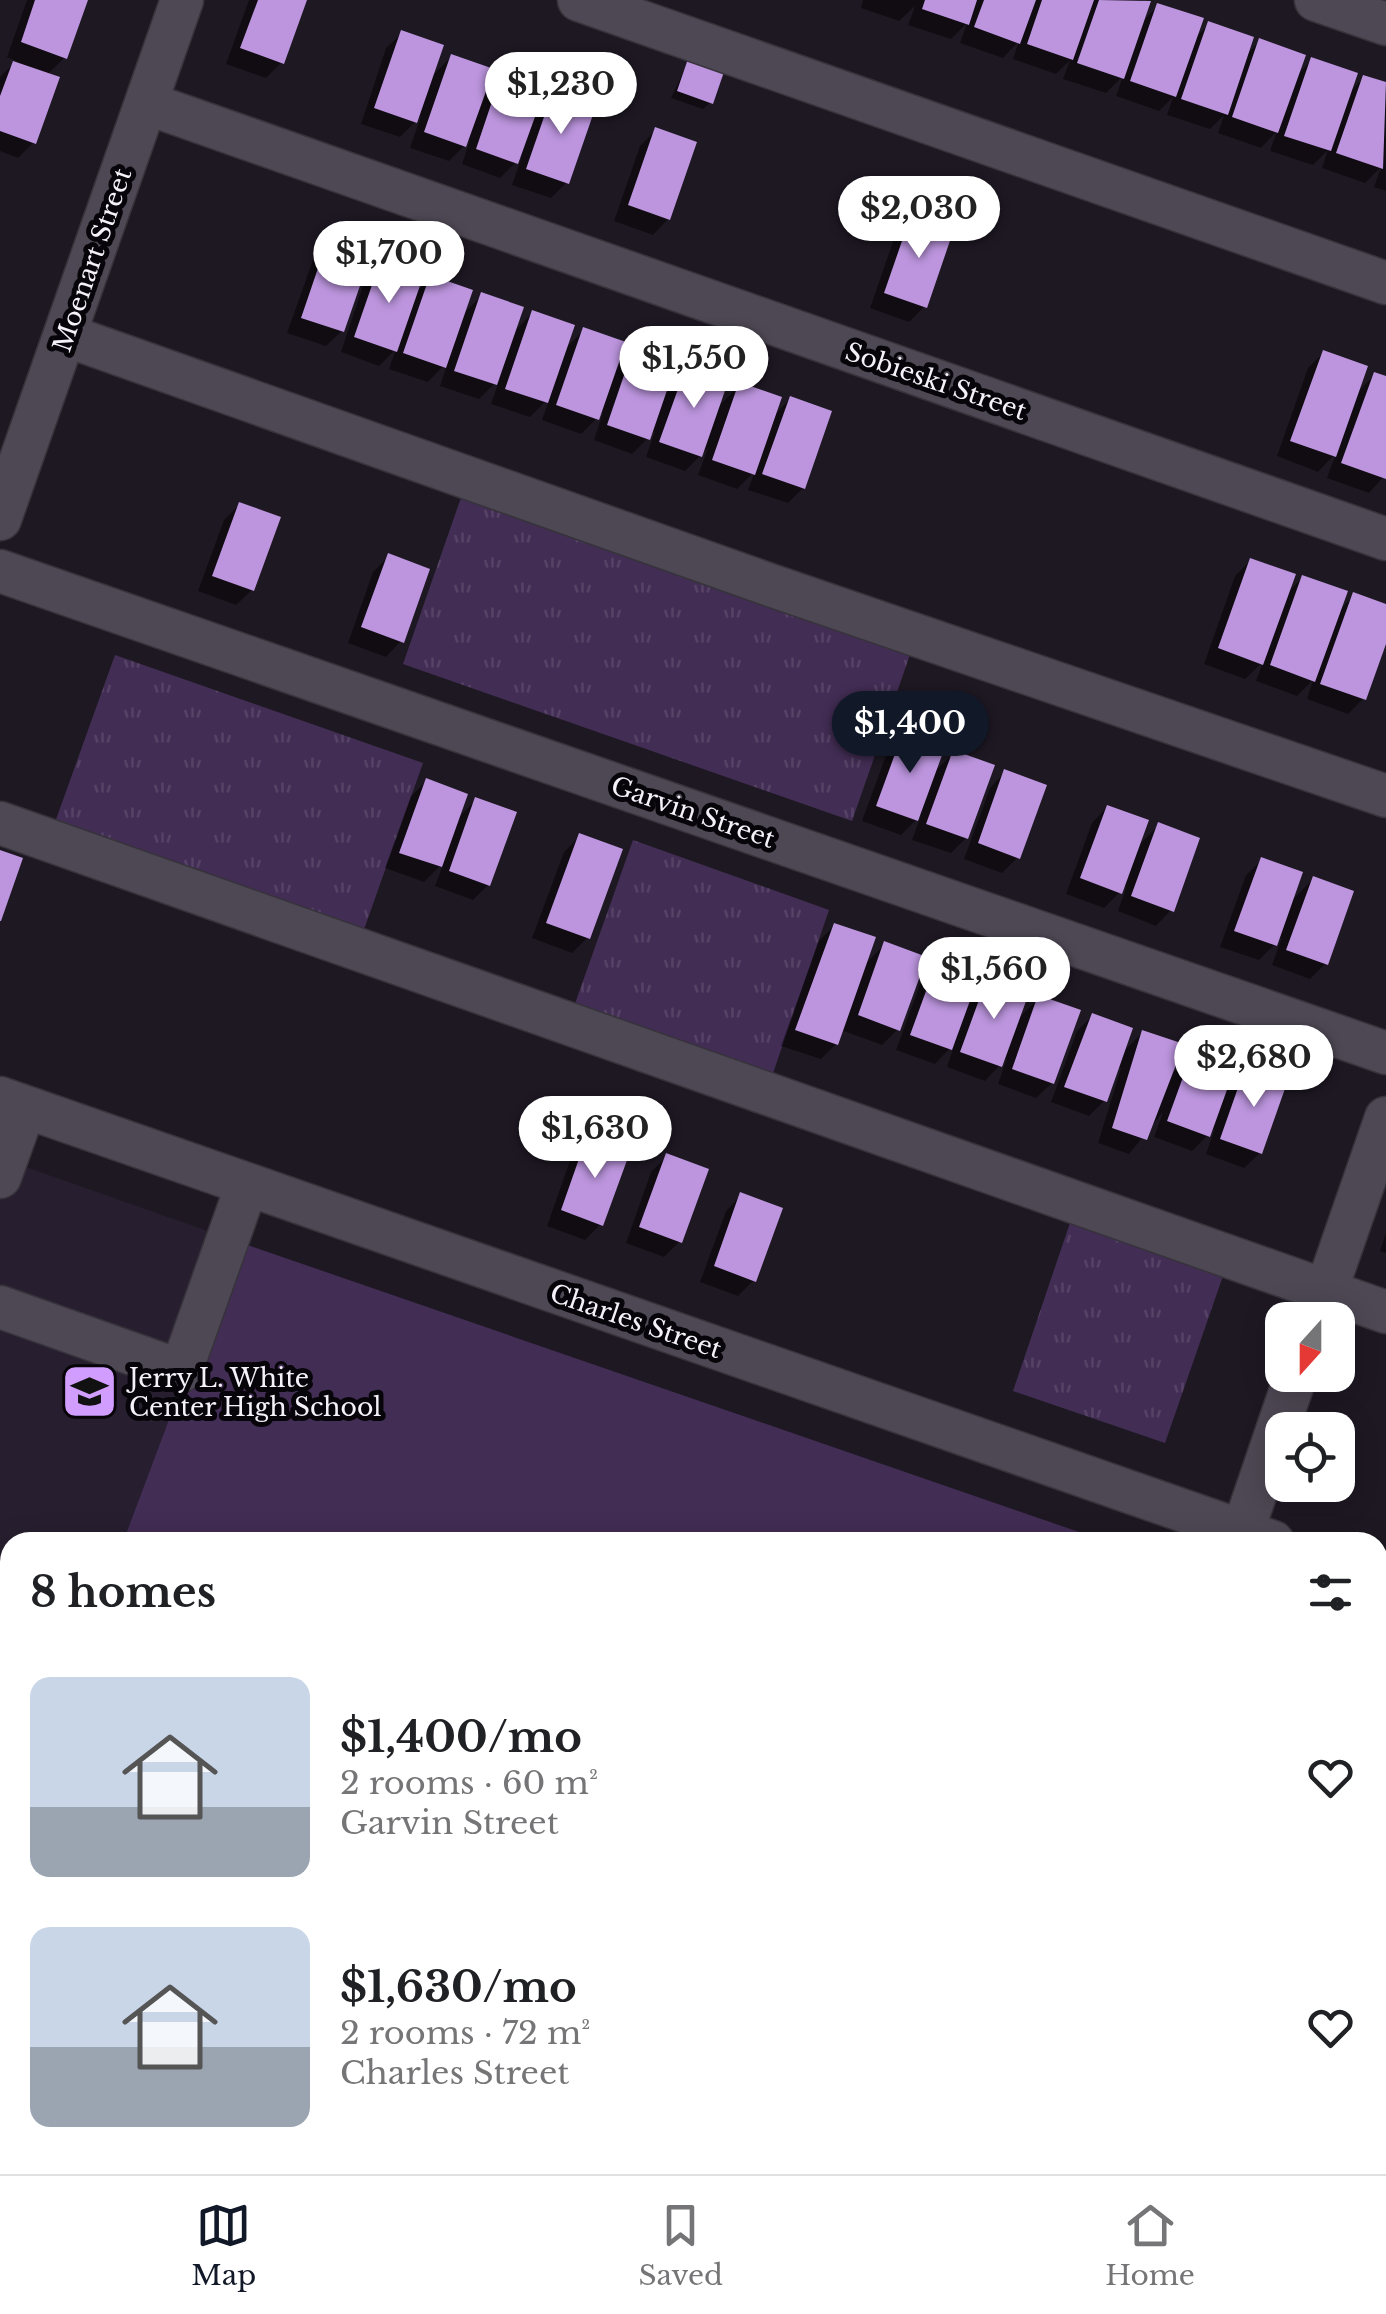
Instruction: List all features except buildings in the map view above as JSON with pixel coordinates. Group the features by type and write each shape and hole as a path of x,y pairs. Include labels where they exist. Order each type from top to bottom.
{"street":[{"name":"Moenart Street","path":"0,519 182,0"},
{"path":"579,0 1386,283"},
{"path":"1316,0 1386,24"},
{"name":"Sobieski Street","path":"146,103 1386,539"},
{"path":"65,335 751,578 1386,796"},
{"name":"Garvin Street","path":"0,571 1386,1052"},
{"path":"0,823 1313,1302"},
{"path":"0,1177 13,1102"},
{"name":"Charles Street","path":"13,1102 1231,1532"},
{"path":"1322,1302 1386,1118"},
{"path":"0,1306 180,1371 248,1185"},
{"path":"1355,1309 1386,1312"},
{"path":"1253,1532 1291,1392"}],"shaded area":[{"name":"Jerry L. White Center High School","path":"0,1158 236,1241 127,1532 0,1532"}],"green space":[{"path":"463,492 912,649 852,821 403,664"},
{"path":"115,655 423,763 362,935 54,825"},
{"path":"633,840 829,910 771,1079 572,1012"},
{"path":"1071,1220 1224,1273 1165,1443 1013,1391"},
{"path":"236,1241 1079,1532 127,1532"}],"place":[{"name":"Jerry L. White Center High School","path":"90,1392"}]}
